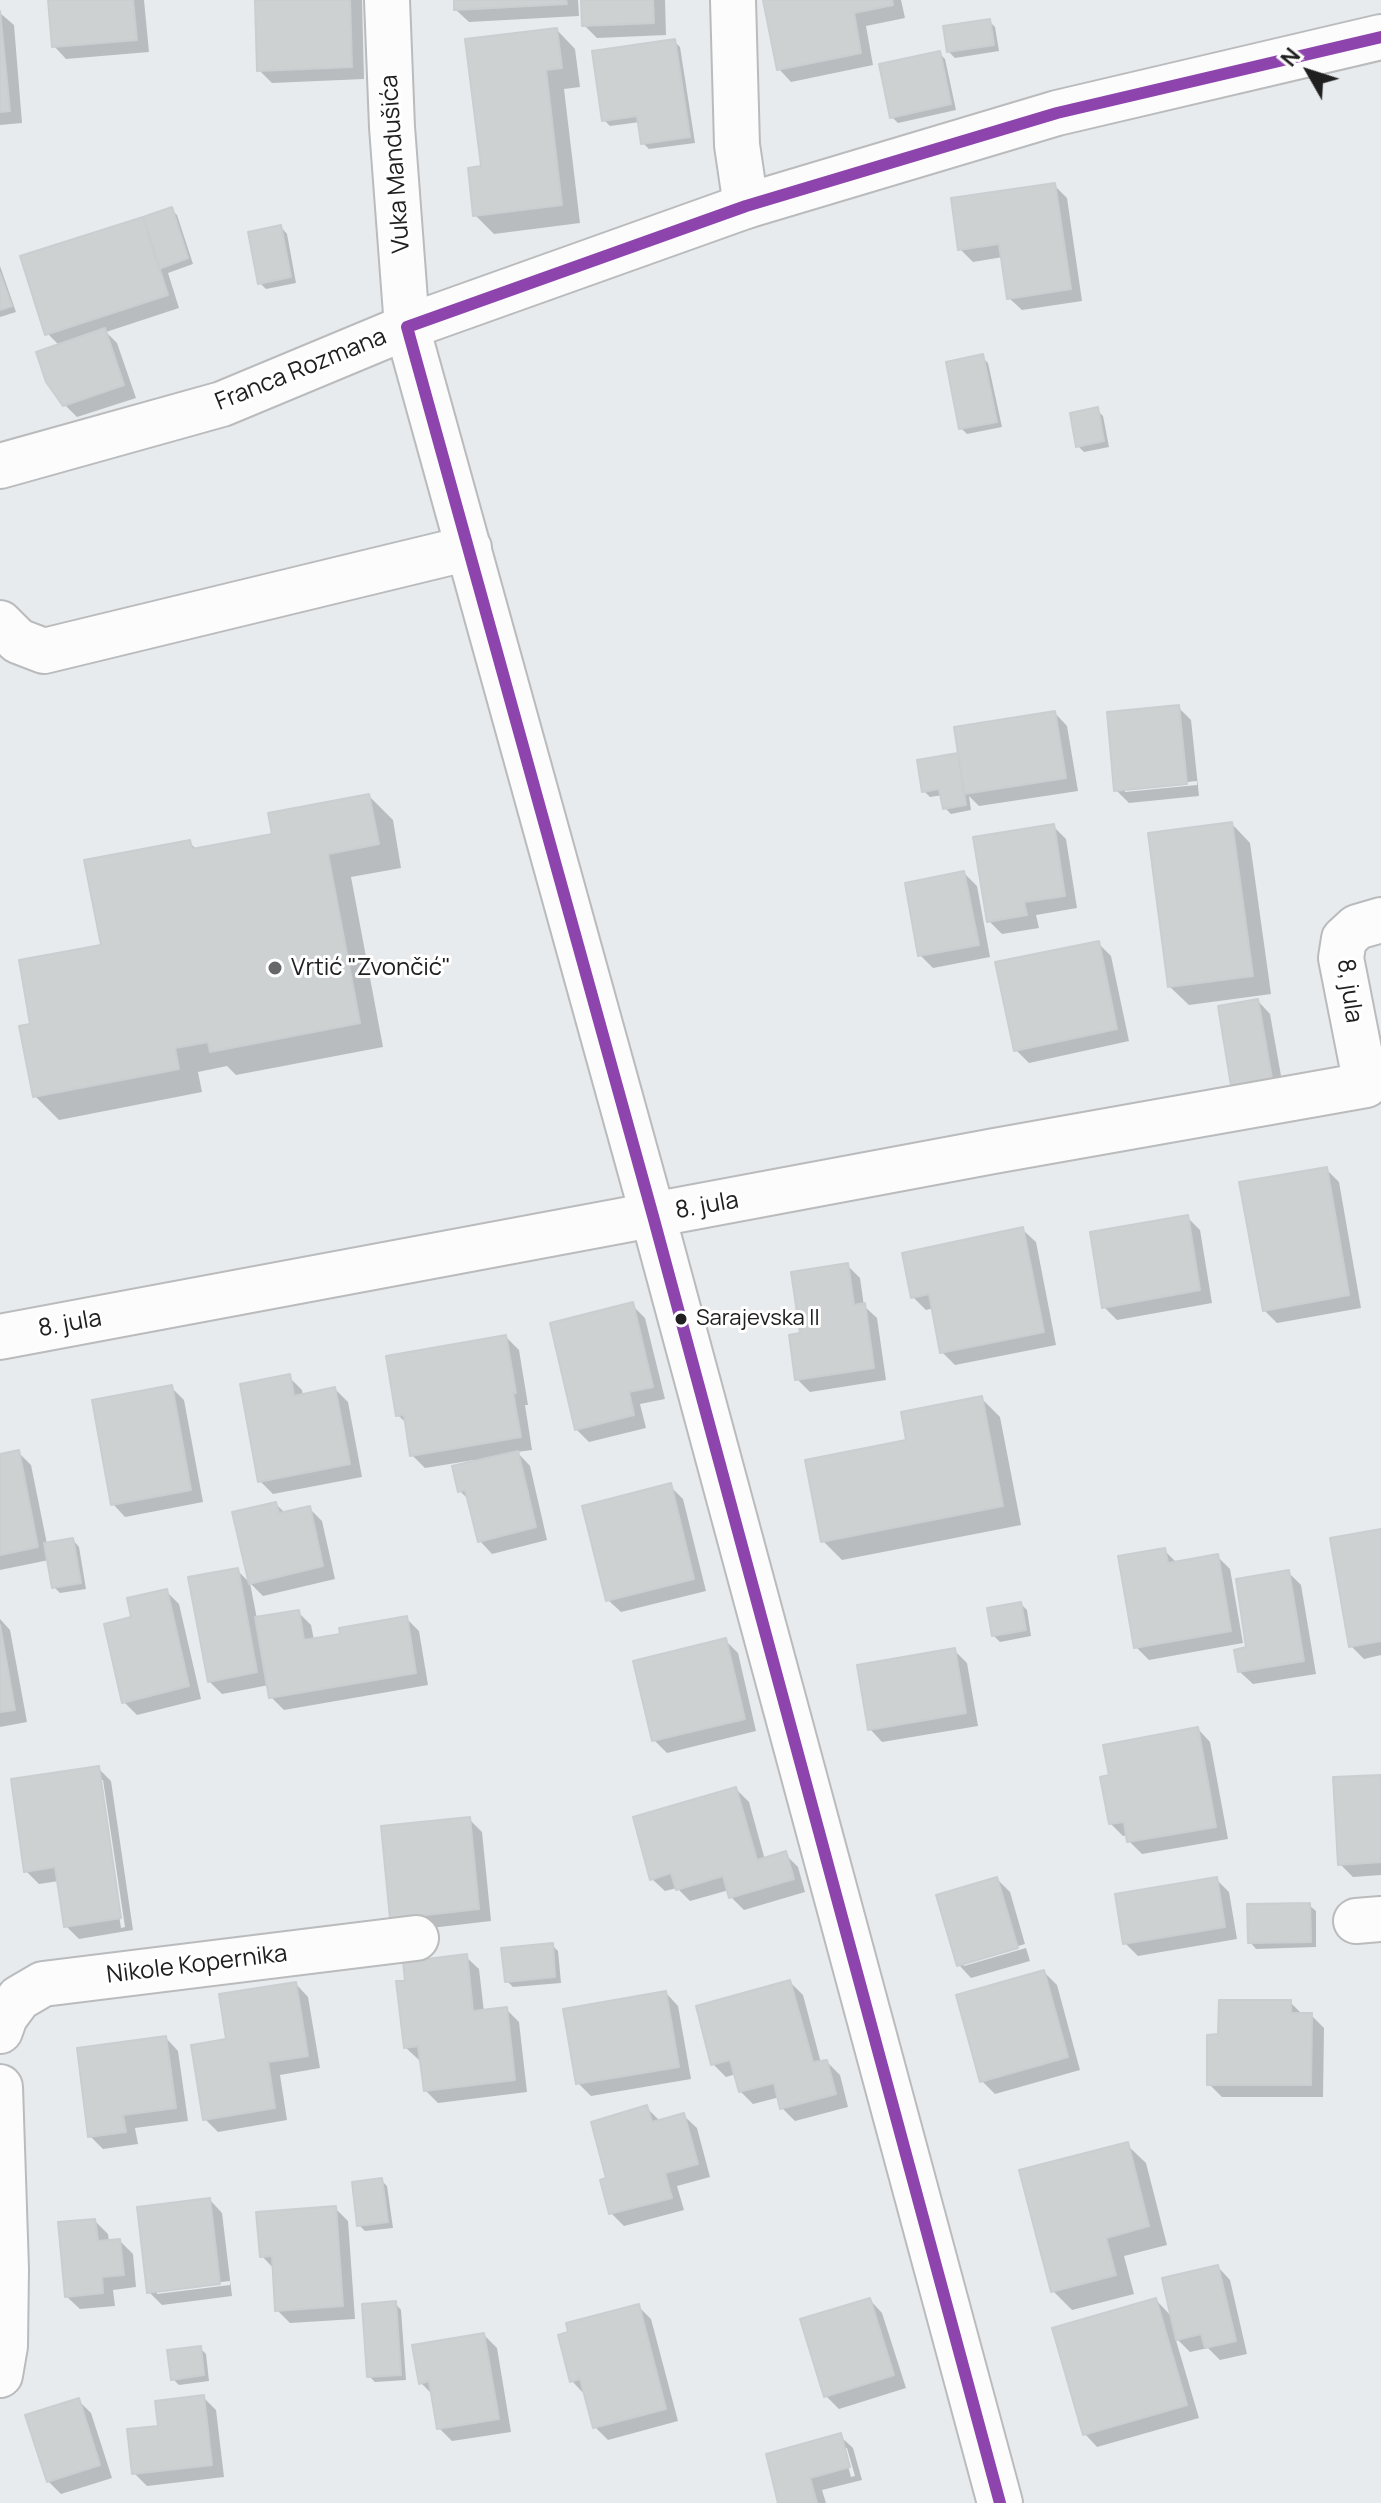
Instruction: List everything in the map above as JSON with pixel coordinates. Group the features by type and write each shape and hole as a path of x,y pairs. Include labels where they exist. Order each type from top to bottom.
{"street":[{"name":"Vuka Mandušića","path":"387,0 392,127 407,327 653,1216 1000,2503"},
{"path":"733,0 737,145 746,206"},
{"name":"Franca Rozmana","path":"0,466 222,404 407,327 746,206 1057,113 1381,37"},
{"path":"0,623 18,641 44,651 469,548"},
{"name":"8, jula","path":"1366,1085 1341,958 1344,939 1357,927 1381,920"},
{"name":"8. jula","path":"0,1337 1131,1125 1366,1085"},
{"name":"Nikole Kopernika","path":"0,2031 5,2017 19,1998 43,1984 416,1938"},
{"path":"0,2087 6,2269 5,2346 0,2375"}],"building":[{"path":"48,0 133,0 137,40 52,47"},
{"path":"255,0 350,0 352,67 257,71"},
{"path":"454,0 566,0 567,4 454,10"},
{"path":"581,0 653,0 654,23 582,26"},
{"path":"763,0 892,0 893,5 854,13 861,53 777,70"},
{"path":"0,11 10,111 0,112"},
{"path":"990,19 994,45 947,52 943,26"},
{"path":"557,28 562,68 546,70 562,205 473,216 468,168 481,166 465,39"},
{"path":"675,39 690,137 641,144 637,116 602,121 592,51"},
{"path":"940,51 951,104 890,118 879,64"},
{"path":"1055,183 1071,289 1007,299 999,244 958,250 951,198"},
{"path":"172,207 188,258 159,269 143,217"},
{"path":"143,217 168,295 45,335 20,256"},
{"path":"281,225 291,277 258,284 248,232"},
{"path":"0,273 12,306 0,310"},
{"path":"105,328 124,385 63,406 46,382 36,352"},
{"path":"983,354 997,422 959,429 946,362"},
{"path":"1098,407 1104,441 1076,447 1070,413"},
{"path":"1179,705 1187,784 1114,791 1107,712"},
{"path":"1055,711 1066,778 964,794 954,727"},
{"path":"958,753 966,805 943,809 939,789 922,792 917,760"},
{"path":"369,794 379,844 328,854 360,1023 210,1052 208,1042 175,1048 179,1069 33,1097 19,1026 30,1024 19,960 101,945 84,860 190,840 192,849 272,834 268,813"},
{"path":"1232,822 1253,976 1168,987 1148,833"},
{"path":"1054,824 1065,896 1024,902 1027,915 987,922 973,837"},
{"path":"964,871 979,945 918,956 905,883"},
{"path":"1099,941 1117,1029 1014,1051 995,962"},
{"path":"1258,999 1274,1090 1233,1098 1218,1006"},
{"path":"1327,1167 1349,1295 1263,1311 1239,1182"},
{"path":"1188,1215 1200,1290 1102,1308 1090,1232"},
{"path":"1023,1227 1044,1332 940,1353 929,1294 911,1298 902,1253"},
{"path":"848,1263 854,1305 865,1303 874,1368 795,1380 789,1335 800,1333 791,1272"},
{"path":"633,1302 653,1387 629,1392 634,1415 575,1430 550,1323"},
{"path":"506,1335 521,1437 410,1456 404,1415 396,1416 386,1356"},
{"path":"290,1374 294,1396 335,1387 350,1464 258,1482 240,1384"},
{"path":"172,1385 191,1490 111,1505 92,1400"},
{"path":"982,1396 1003,1506 821,1542 805,1460 906,1440 901,1412"},
{"path":"19,1450 38,1547 0,1555 0,1454"},
{"path":"518,1451 536,1527 478,1542 465,1490 458,1492 452,1466"},
{"path":"671,1483 694,1579 606,1601 582,1506"},
{"path":"276,1502 279,1513 310,1506 323,1566 249,1584 232,1512"},
{"path":"1381,1529 1381,1641 1349,1647 1330,1538"},
{"path":"73,1538 81,1583 52,1588 44,1543"},
{"path":"1165,1548 1168,1563 1218,1554 1231,1631 1134,1648 1118,1556"},
{"path":"238,1568 257,1672 208,1682 188,1577"},
{"path":"1289,1570 1304,1661 1238,1672 1234,1650 1246,1647 1236,1579"},
{"path":"167,1589 189,1686 122,1703 104,1624 131,1617 127,1598"},
{"path":"1021,1602 1026,1630 992,1636 987,1608"},
{"path":"299,1610 304,1640 340,1634 339,1628 407,1616 416,1673 269,1698 255,1617"},
{"path":"0,1625 15,1710 0,1712"},
{"path":"726,1638 745,1719 652,1741 633,1661"},
{"path":"955,1648 966,1713 868,1730 857,1665"},
{"path":"1198,1727 1216,1827 1127,1842 1124,1822 1109,1824 1100,1777 1109,1775 1103,1745"},
{"path":"99,1766 121,1918 64,1927 55,1867 24,1872 11,1779"},
{"path":"1381,1775 1381,1862 1338,1865 1333,1777"},
{"path":"736,1787 757,1860 786,1851 794,1879 729,1898 723,1876 676,1890 671,1873 650,1880 633,1817"},
{"path":"470,1817 479,1909 390,1919 381,1826"},
{"path":"997,1877 1018,1948 957,1966 936,1895"},
{"path":"1217,1877 1225,1927 1123,1944 1115,1894"},
{"path":"1310,1903 1311,1942 1248,1943 1247,1904"},
{"path":"553,1943 555,1977 505,1982 501,1948"},
{"path":"467,1954 473,2011 507,2007 515,2080 424,2091 418,2046 404,2048 396,1981 405,1981 403,1962"},
{"path":"1044,1970 1068,2057 980,2082 956,1995"},
{"path":"790,1980 813,2062 827,2060 836,2094 780,2109 774,2083 739,2092 730,2060 711,2065 696,2006"},
{"path":"296,1982 308,2056 268,2062 275,2108 203,2120 191,2045 226,2039 219,1994"},
{"path":"666,1991 679,2067 576,2084 563,2009"},
{"path":"1219,2000 1291,2000 1291,2013 1312,2013 1311,2085 1207,2085 1207,2035 1218,2034"},
{"path":"166,2036 176,2108 123,2115 126,2132 88,2137 77,2048"},
{"path":"647,2105 652,2122 684,2113 698,2164 665,2173 672,2198 609,2214 600,2180 606,2178 591,2122"},
{"path":"1128,2142 1149,2226 1106,2238 1116,2275 1051,2292 1019,2170"},
{"path":"382,2178 388,2222 357,2226 352,2182"},
{"path":"210,2198 220,2284 147,2293 137,2207"},
{"path":"336,2206 343,2306 275,2311 272,2256 260,2257 256,2212"},
{"path":"95,2219 98,2241 120,2239 124,2275 102,2277 103,2293 65,2297 58,2222"},
{"path":"1218,2265 1236,2341 1205,2348 1201,2334 1176,2340 1162,2278"},
{"path":"870,2298 894,2375 824,2397 800,2319"},
{"path":"1156,2298 1187,2405 1083,2435 1052,2328"},
{"path":"396,2301 401,2375 367,2377 362,2304"},
{"path":"639,2304 666,2409 593,2428 580,2379 570,2382 558,2335 568,2332 566,2323"},
{"path":"484,2333 499,2419 437,2429 429,2381 419,2384 412,2345"},
{"path":"201,2346 204,2375 171,2380 167,2350"},
{"path":"204,2395 212,2465 132,2474 127,2429 158,2426 155,2401"},
{"path":"79,2398 100,2465 47,2482 25,2415"},
{"path":"841,2433 850,2467 810,2478 817,2503 778,2503 766,2454"}],"transit line":[{"path":"1000,2503 653,1216 407,327 746,206 1057,113 1381,37"}],"place":[{"name":"Vrtić \"Zvončić\"","path":"275,968"},
{"name":"Sarajevska II","path":"681,1319"}]}
